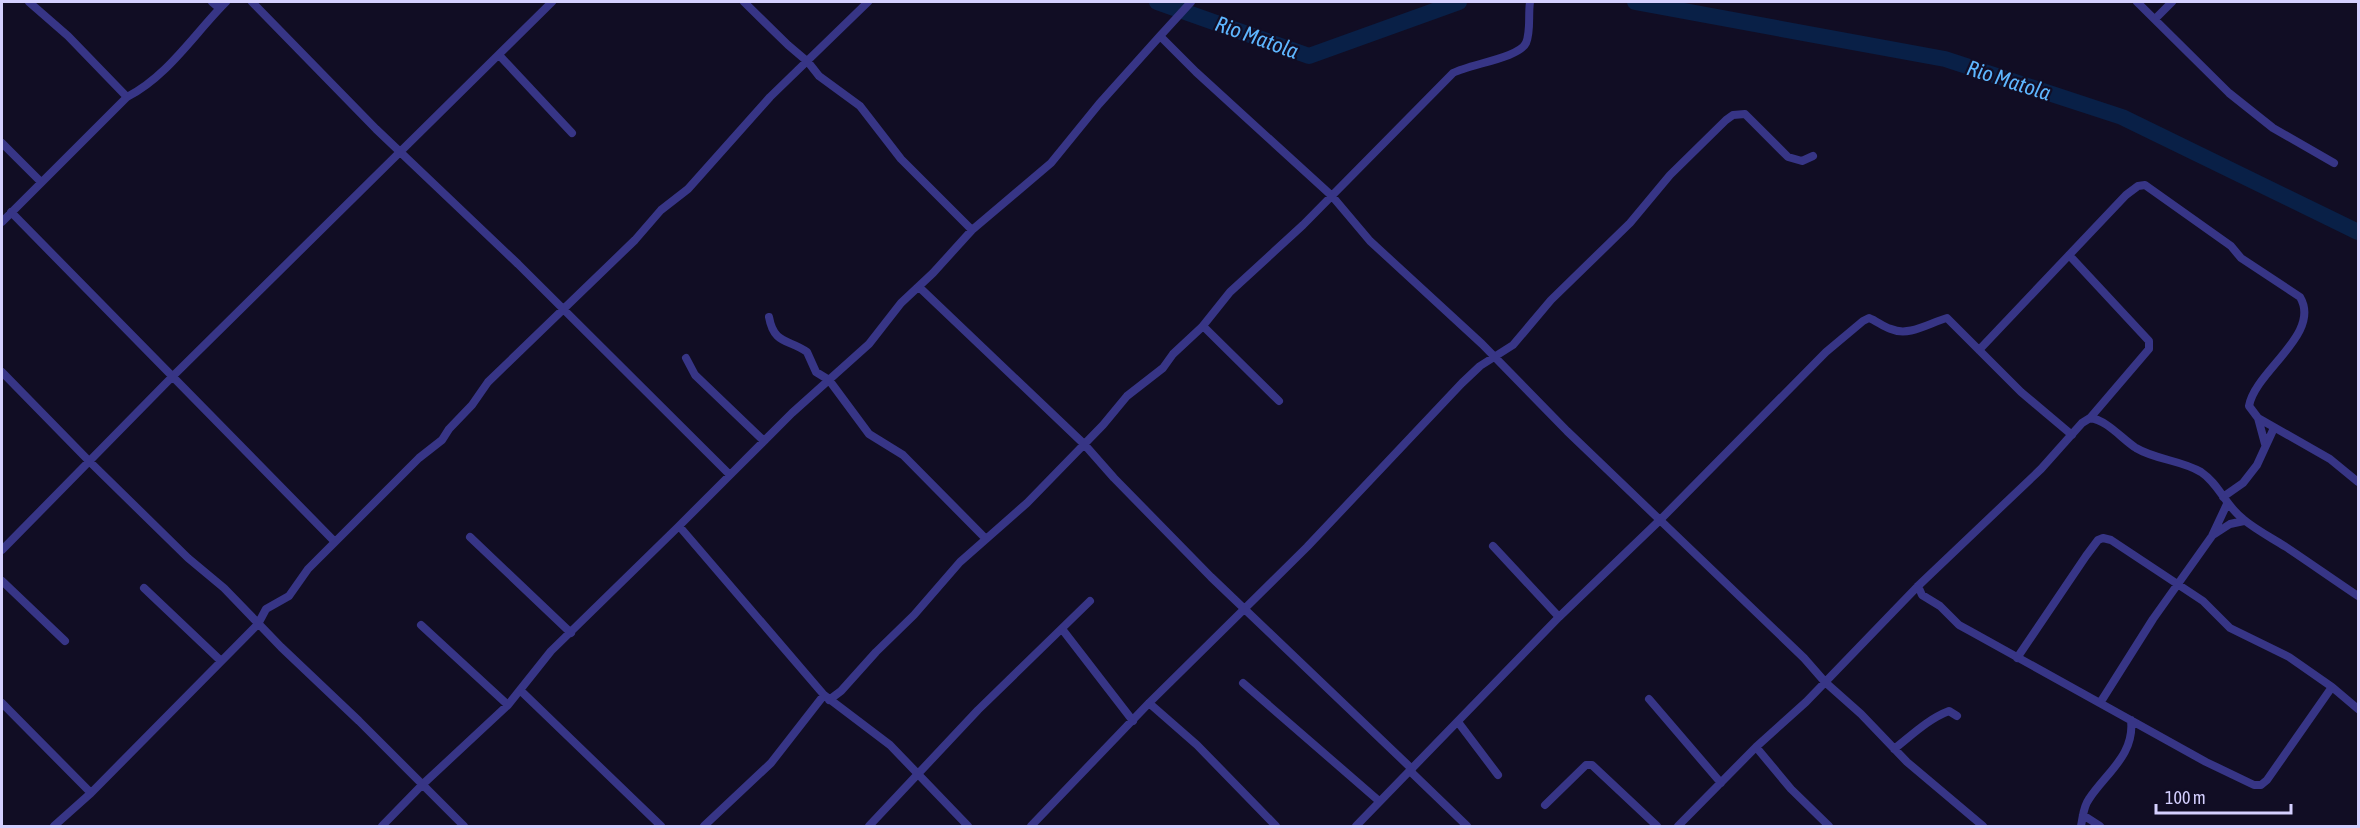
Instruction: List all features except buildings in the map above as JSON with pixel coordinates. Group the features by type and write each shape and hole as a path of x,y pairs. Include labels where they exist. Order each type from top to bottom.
{"street":[{"path":"29,2 68,36 127,97"},
{"path":"212,2 219,8"},
{"path":"2,222 127,97 158,78 226,2"},
{"path":"252,2 322,76 730,476"},
{"path":"2,550 172,377 552,2"},
{"path":"744,2 808,62 819,76 860,106 900,159 972,230"},
{"path":"54,826 91,793 258,624 266,609 289,596 308,569 419,458 442,440 488,382 635,240 661,210 695,181 770,98 868,2"},
{"path":"382,826 422,785 508,705 551,651 578,624 764,441 869,344 901,303 972,230 1051,163 1099,104 1191,2"},
{"path":"704,826 771,763 827,698 841,691 930,598 960,562 1027,503 1127,396 1162,368 1173,354 1203,326 1230,292 1332,196 1453,73 1479,62 1504,57 1521,50 1527,40 1530,2"},
{"path":"2137,2 2229,93 2257,116 2334,163"},
{"path":"2155,19 2172,2"},
{"path":"1160,36 1196,72 1332,196 1370,241 1494,357 1567,431 1804,658 1825,682 1862,714 1923,777 1983,826"},
{"path":"499,55 572,133"},
{"path":"1031,826 1149,703 1353,500 1462,383 1480,366 1513,345 1551,300 1630,223 1670,175 1733,115 1745,114 1788,157 1802,161 1813,156"},
{"path":"2,143 41,182"},
{"path":"1979,350 2126,195 2138,186 2145,186 2232,246 2241,258 2300,297 2306,307 2305,318 2293,341 2268,372 2248,404 2258,418 2330,459 2358,482"},
{"path":"11,212 335,542"},
{"path":"1678,826 1756,747 1806,702 1918,586 2041,469 2090,418 2149,349 2149,342 2068,255"},
{"path":"919,287 1084,444 1211,577 1467,826"},
{"path":"769,317 775,335 807,352 816,372 829,380 869,434 903,455 986,539"},
{"path":"1356,826 1559,617 1660,520 1826,352 1863,321 1869,318 1891,330 1909,331 1947,318 2021,392 2072,435"},
{"path":"1203,326 1279,401"},
{"path":"686,358 695,375 764,441"},
{"path":"2,372 88,461 189,558 224,588 464,826"},
{"path":"2090,418 2105,425 2152,456 2183,464 2208,477 2244,520 2358,596"},
{"path":"2258,418 2265,444"},
{"path":"2100,703 2153,619 2212,536 2225,500 2243,483 2263,457 2265,444 2274,428"},
{"path":"2212,536 2230,524 2244,520"},
{"path":"680,526 827,698 890,745 968,826"},
{"path":"470,537 571,633"},
{"path":"2017,658 2100,538 2111,540 2179,584 2203,601 2230,628 2289,657 2332,687 2358,709"},
{"path":"1493,546 1559,617"},
{"path":"2,581 66,641"},
{"path":"1918,586 1922,595 1940,606 1959,625 2247,783 2261,785 2278,765 2332,687"},
{"path":"144,588 221,661"},
{"path":"1909,596 1922,595"},
{"path":"870,826 978,710 1090,601"},
{"path":"421,625 508,705"},
{"path":"1062,628 1133,721"},
{"path":"1244,683 1379,801"},
{"path":"520,690 661,826"},
{"path":"839,707 841,691"},
{"path":"1648,699 1721,783"},
{"path":"2,703 91,793"},
{"path":"1149,703 1197,745 1276,826"},
{"path":"1894,749 1940,714 1949,711 1957,716"},
{"path":"2131,720 2133,734"},
{"path":"1458,722 1498,775"},
{"path":"2081,826 2088,799 2113,769 2133,734 2143,727"},
{"path":"1756,747 1791,789 1829,826"},
{"path":"1545,805 1586,765 1592,765 1657,826"},
{"path":"2083,815 2100,826"}],"waterway":[{"name":"Rio Matola","path":"1157,2 1309,56 1459,2"},
{"name":"Rio Matola","path":"1635,2 1945,59 2122,117 2358,232"}]}
